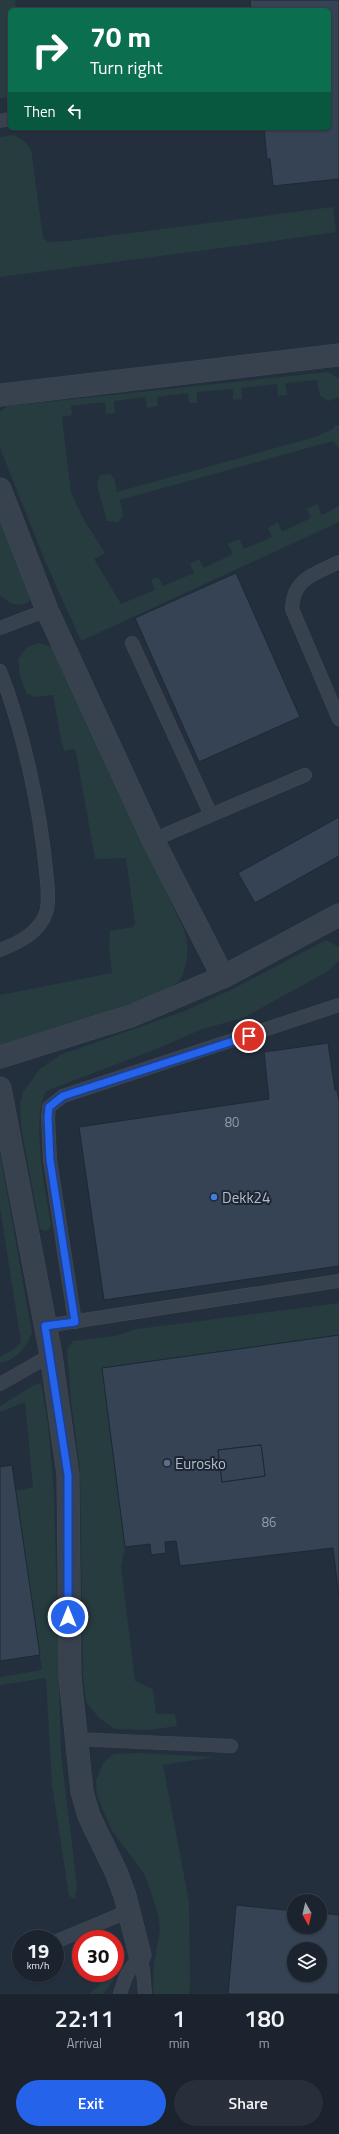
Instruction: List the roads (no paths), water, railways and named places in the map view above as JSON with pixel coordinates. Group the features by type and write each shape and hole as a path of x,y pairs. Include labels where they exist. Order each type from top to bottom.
{"street":[{"path":"0,395 339,355"},
{"path":"0,489 47,610 153,840 223,977"},
{"path":"0,1057 131,1016 223,977 339,916"},
{"path":"0,1088 51,1355 68,1475 70,1677 75,1739 82,1792 89,1816 117,1874 129,1911 140,1955"}],"lane":[{"path":"339,562 303,580 292,595 292,609 339,719"},
{"path":"0,628 47,610"},
{"path":"132,643 211,815"},
{"path":"0,671 19,734 30,780 43,841 48,889 46,913 33,934 0,950"},
{"path":"153,840 305,775"},
{"path":"75,1322 50,1160 49,1107 63,1096 339,1005"},
{"path":"45,1326 339,1281"},
{"path":"0,1384 51,1355"},
{"path":"75,1739 231,1746"},
{"path":"64,1938 129,1911"},
{"path":"120,1994 126,1976 140,1955"},
{"path":"140,1955 145,1994"}],"place":[{"name":"Dekk24","path":"214,1197"},
{"name":"Eurosko","path":"167,1463"}]}
